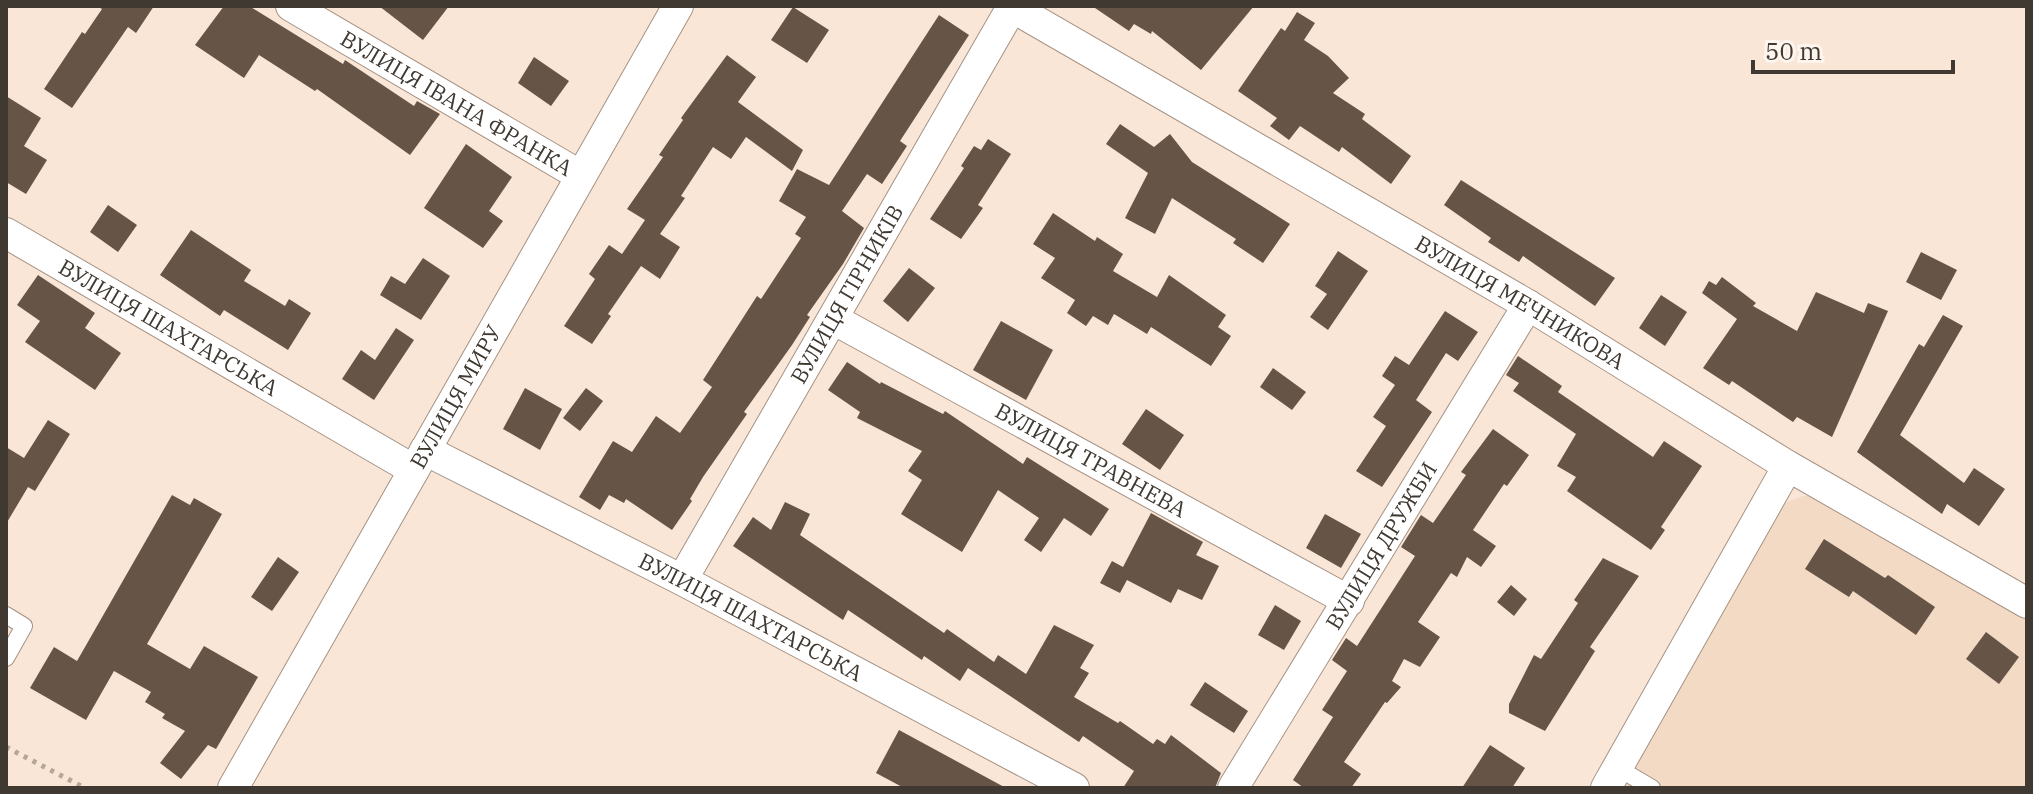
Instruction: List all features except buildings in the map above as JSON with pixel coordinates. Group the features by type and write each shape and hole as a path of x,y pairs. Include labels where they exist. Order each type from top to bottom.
{"street":[{"name":"ВУЛИЦЯ ІВАНА ФРАНКА","path":"291,6 581,176"},
{"name":"ВУЛИЦЯ МИРУ","path":"233,788 678,6"},
{"name":"ВУЛИЦЯ МЕЧНИКОВА","path":"1011,7 1528,305 1788,466 2027,603"},
{"name":"ВУЛИЦЯ ГІРНИКІВ","path":"682,580 1011,7"},
{"name":"ВУЛИЦЯ ШАХТАРСЬКА","path":"6,233 420,460 682,580 1074,788"},
{"name":"ВУЛИЦЯ ДРУЖБИ","path":"1233,788 1528,305"},
{"name":"ВУЛИЦЯ ТРАВНЕВА","path":"833,319 1349,601"},
{"path":"1612,778 1788,466"}],"lane":[{"path":"6,615 24,626 6,658"},
{"path":"1612,778 1652,788"}],"path":[{"path":"6,747 85,788"}],"shaded area":[{"path":"1803,496 1824,496 2027,615 2027,788 1615,788 1784,503"}]}
